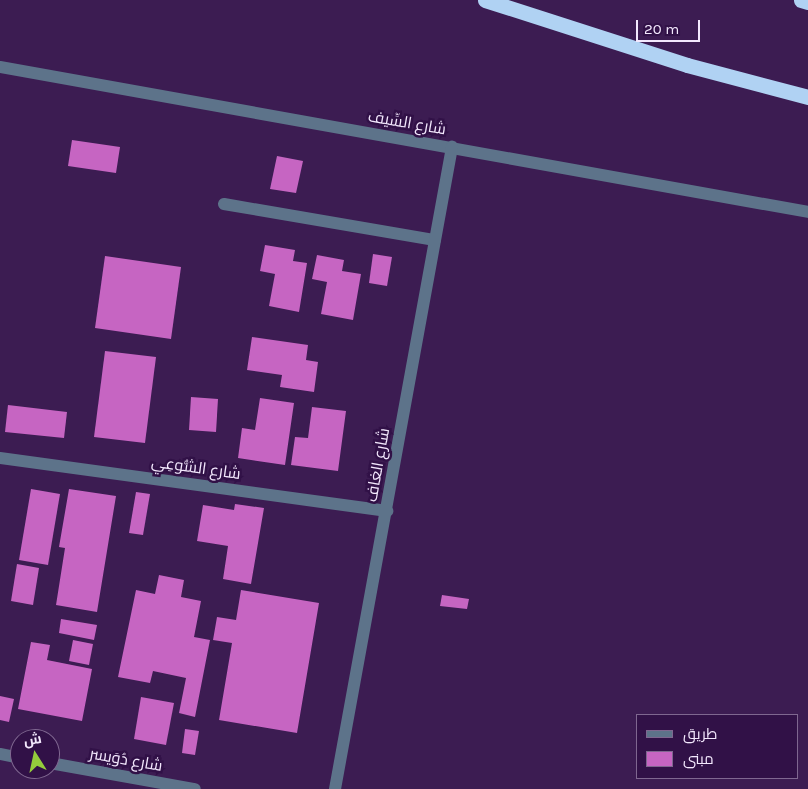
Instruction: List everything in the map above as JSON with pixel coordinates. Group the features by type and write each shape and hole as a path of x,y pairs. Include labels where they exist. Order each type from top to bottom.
{"highway":[{"path":"485,0 687,65 808,97"},
{"path":"801,0 808,2"}],"street":[{"name":"شارع السِّيف","path":"0,67 808,212"},
{"name":"شارع الغاف","path":"335,789 452,147"},
{"path":"224,204 435,240"},
{"name":"شارع الشُّوعِي","path":"0,458 387,511"},
{"name":"شارع دُوَيسر","path":"60,765 196,789"}],"building":[{"path":"72,140 120,147 116,173 68,166"},
{"path":"277,156 303,161 296,193 270,189"},
{"path":"265,245 295,250 293,261 307,263 299,312 269,306 275,274 260,271"},
{"path":"373,254 392,257 387,286 369,283"},
{"path":"317,255 344,260 342,271 361,274 353,320 321,314 327,282 312,279"},
{"path":"105,256 181,267 171,339 95,328"},
{"path":"252,337 308,345 306,360 318,362 314,392 280,387 282,375 247,370"},
{"path":"105,351 156,357 145,443 94,437"},
{"path":"191,397 218,399 216,432 189,430"},
{"path":"260,398 294,403 285,465 238,458 242,428 255,430"},
{"path":"8,405 67,412 64,438 5,432"},
{"path":"312,407 346,411 338,471 291,465 295,437 308,438"},
{"path":"31,489 60,494 48,565 19,560"},
{"path":"69,489 116,496 97,612 56,605 65,548 59,547"},
{"path":"136,492 150,494 143,535 129,533"},
{"path":"235,504 264,508 251,584 223,579 228,546 197,541 203,505 234,510"},
{"path":"17,564 39,568 33,605 11,601"},
{"path":"159,575 184,580 181,597 201,601 194,637 210,640 195,717 179,713 186,678 153,671 150,683 118,677 136,590 155,594"},
{"path":"241,590 319,603 297,733 219,720 232,643 213,640 217,617 236,620"},
{"path":"442,595 469,599 467,609 440,606"},
{"path":"61,619 97,625 94,640 59,633"},
{"path":"73,640 93,644 89,665 69,661"},
{"path":"31,642 50,645 47,660 92,669 82,721 18,709"},
{"path":"0,696 14,699 9,722 0,720"},
{"path":"141,697 174,703 166,745 134,739"},
{"path":"185,729 199,731 195,755 182,753"}]}
